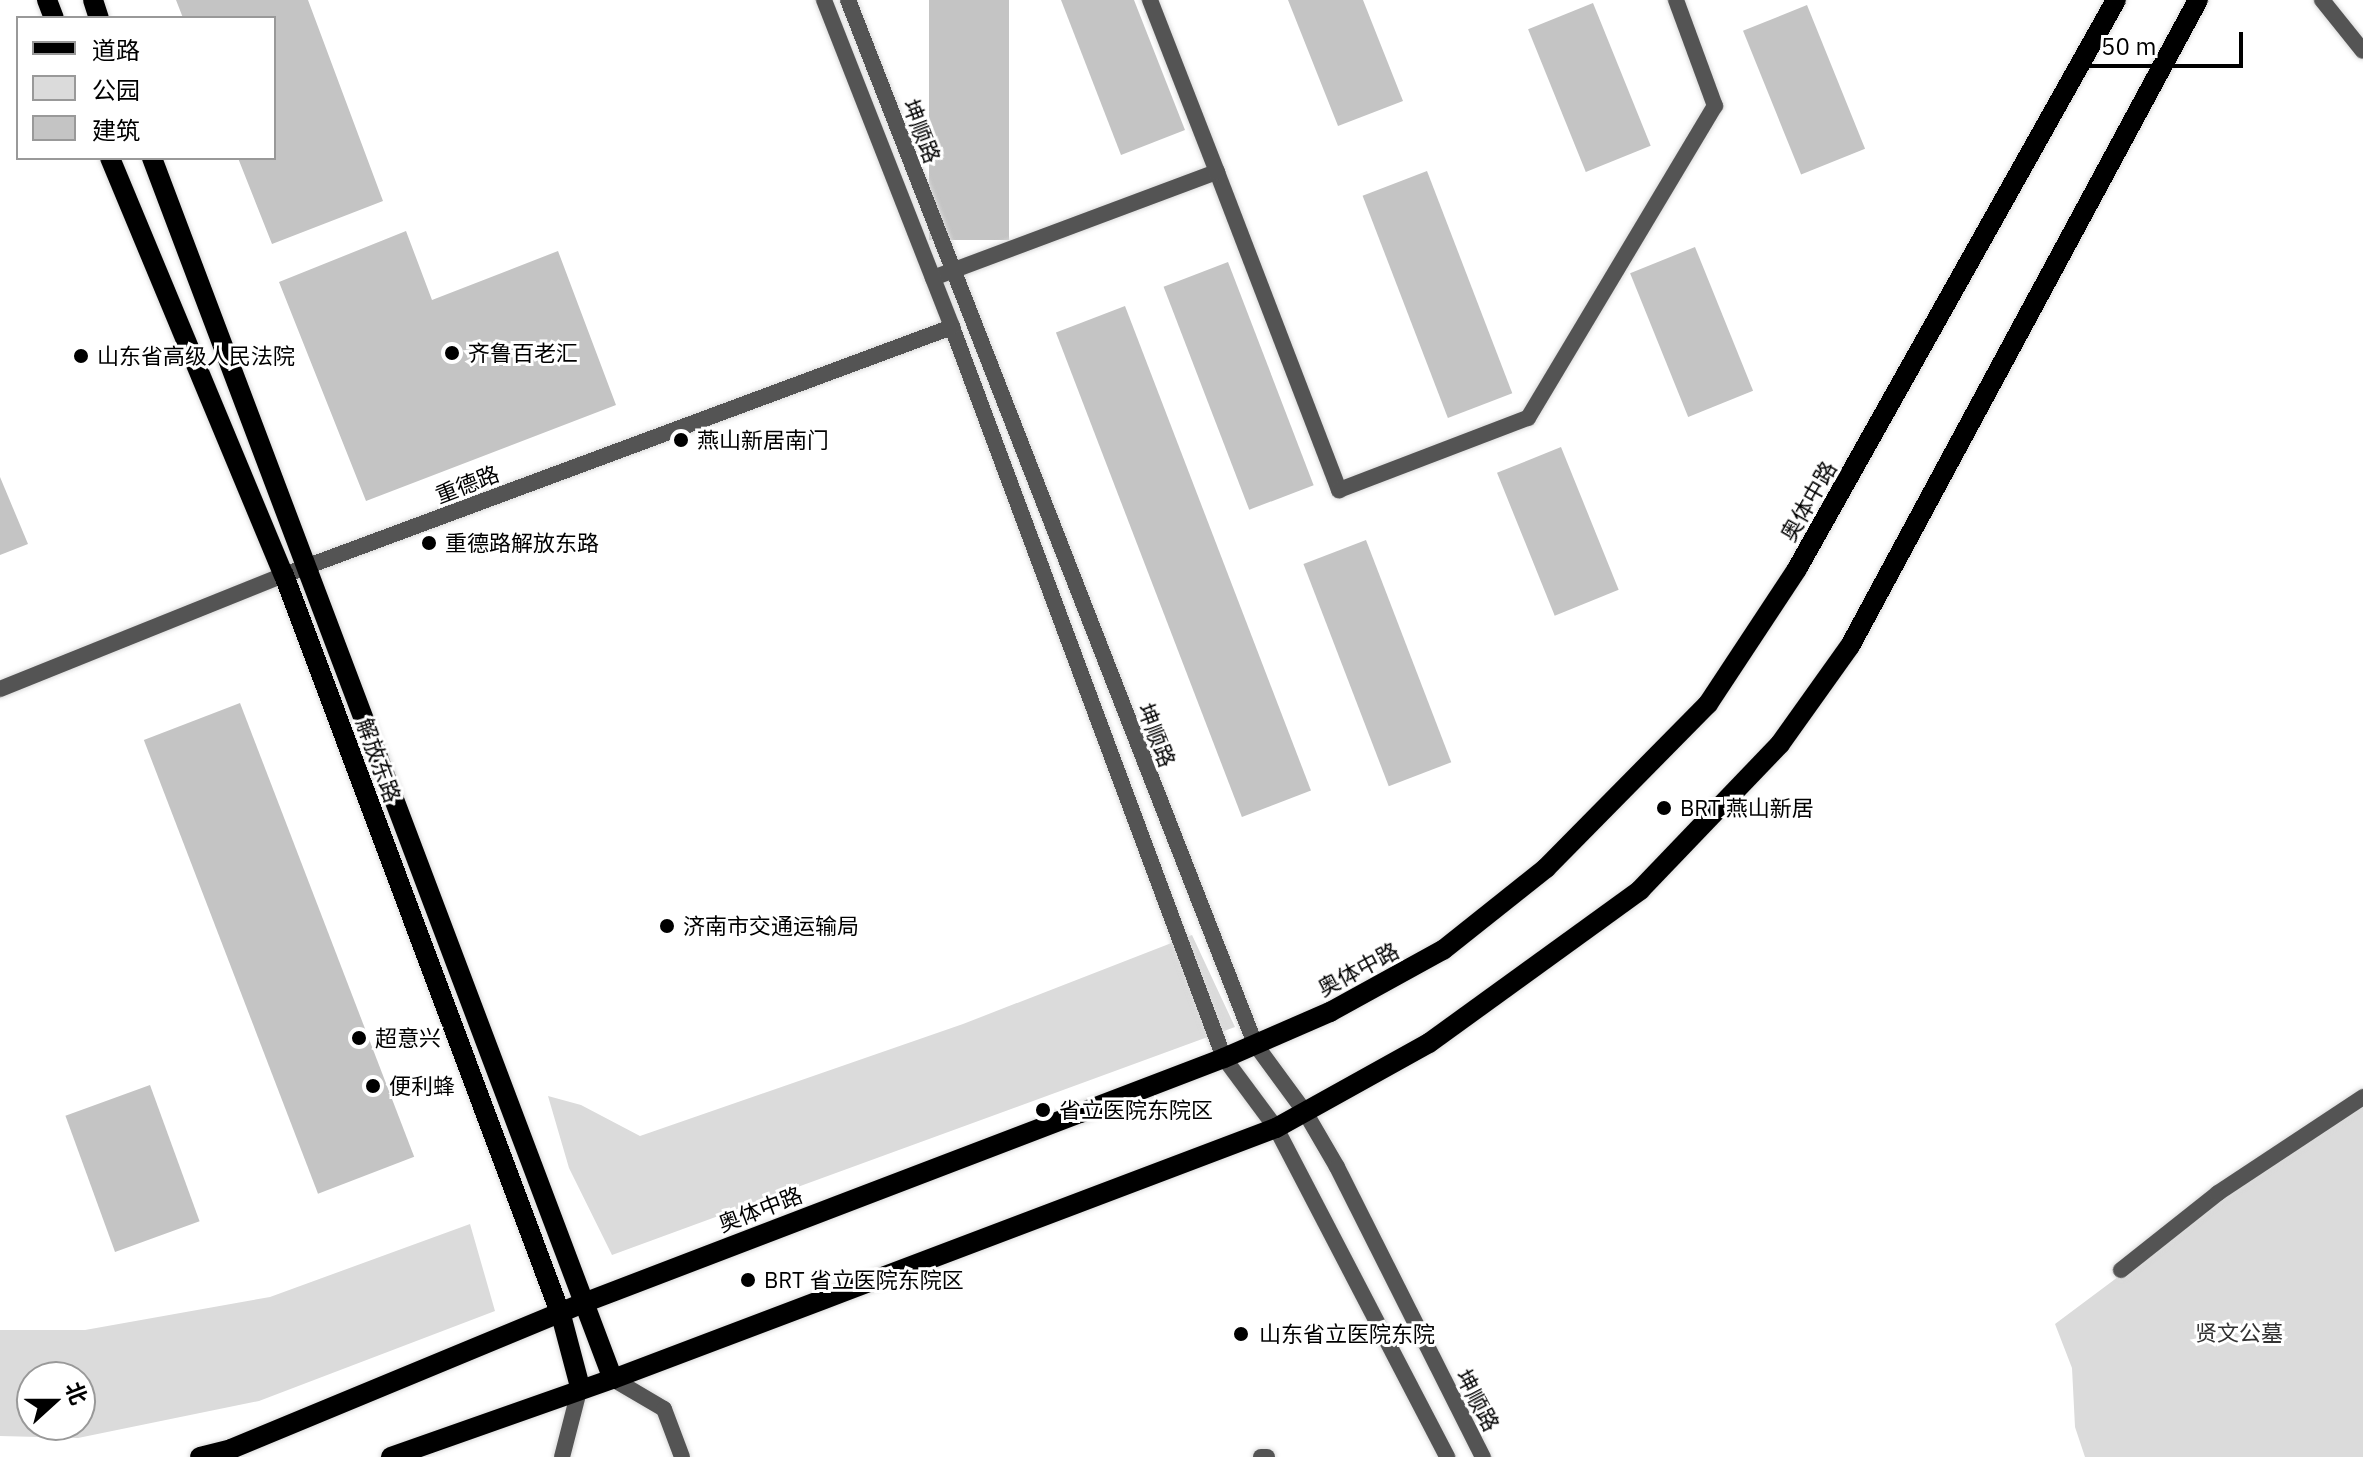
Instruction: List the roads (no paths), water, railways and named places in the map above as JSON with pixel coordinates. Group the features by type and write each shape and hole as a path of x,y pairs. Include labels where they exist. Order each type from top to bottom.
{"main road":[{"name":"奥体中路","path":"200,1457 231,1449 561,1315 586,1302 1224,1058 1330,1012 1443,950 1546,868 1708,704 1797,569 2116,0"},
{"path":"391,1457 580,1387 613,1379 1276,1128 1429,1043 1640,890 1780,744 1850,646 1934,497 2198,0"},
{"name":"解放东路","path":"111,160 284,575 561,1315 580,1387"},
{"name":"解放东路","path":"153,160 310,566 613,1379"}],"street":[{"name":"坤顺路","path":"824,0 952,327 1224,1058 1276,1128 1447,1457"},
{"name":"坤顺路","path":"848,0 1255,1044 1305,1112 1483,1457"},
{"path":"1150,0 1339,490 1528,418 1715,106 1676,0"},
{"path":"2322,0 2363,51"},
{"path":"933,278 1217,172"},
{"name":"重德路","path":"0,689 284,575 952,327"},
{"path":"2121,1270 2218,1193 2363,1097"},
{"path":"613,1379 664,1409 682,1457"},
{"path":"562,1457 580,1387"}],"place":[{"name":"齐鲁百老汇","path":"452,353"},
{"name":"山东省高级人民法院","path":"81,356"},
{"name":"燕山新居南门","path":"681,440"},
{"name":"重德路解放东路","path":"429,543"},
{"name":"BRT 燕山新居","path":"1664,808"},
{"name":"济南市交通运输局","path":"667,926"},
{"name":"超意兴","path":"359,1038"},
{"name":"便利蜂","path":"373,1086"},
{"name":"省立医院东院区","path":"1043,1110"},
{"name":"BRT 省立医院东院区","path":"748,1280"},
{"name":"山东省立医院东院","path":"1241,1334"}],"park label":[{"name":"贤文公墓","path":"2239,1333"}]}
